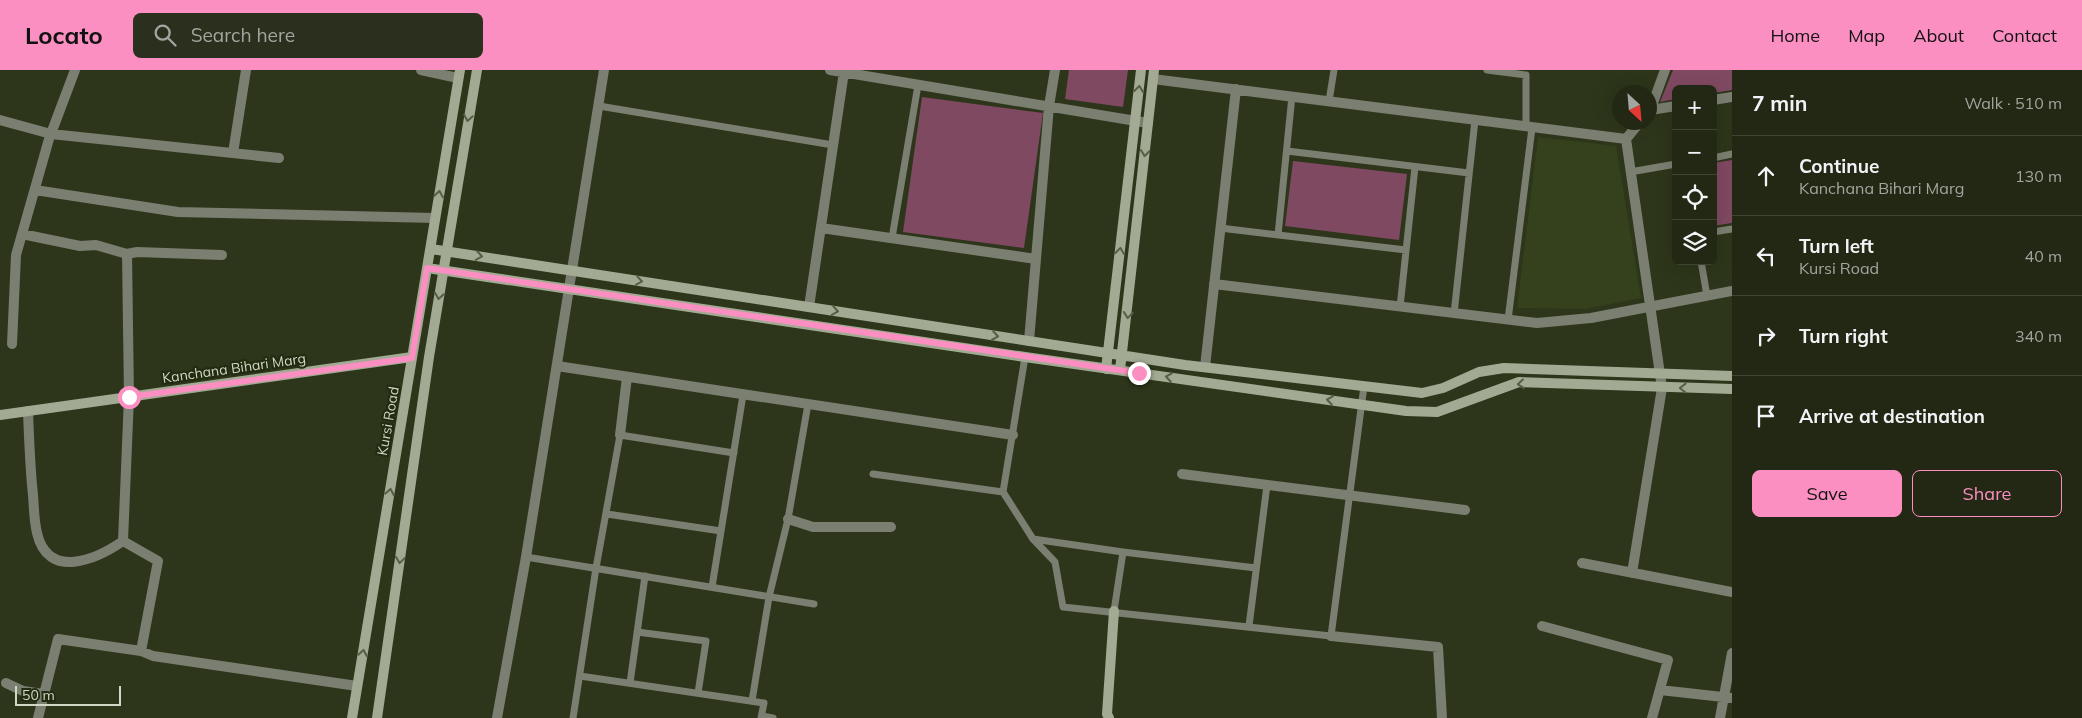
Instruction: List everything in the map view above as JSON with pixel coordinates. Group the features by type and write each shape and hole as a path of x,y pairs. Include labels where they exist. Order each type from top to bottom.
{"street":[{"path":"12,344 16,255 51,134 75,70"},
{"path":"233,153 246,70"},
{"path":"421,70 459,74"},
{"path":"377,718 443,270 477,70"},
{"path":"497,718 526,557 604,70"},
{"path":"830,70 1148,123"},
{"path":"1029,341 1049,106 1055,70"},
{"path":"1106,368 1141,70"},
{"path":"1657,92 1665,70"},
{"path":"809,308 844,72"},
{"name":"Kursi Road","path":"352,718 459,74"},
{"path":"1120,370 1153,74 1236,89 1626,140"},
{"path":"1205,367 1236,89"},
{"path":"1717,99 1732,97"},
{"path":"1657,110 1672,107"},
{"path":"0,120 51,134 279,158"},
{"path":"1632,573 1662,388 1626,140 1634,130"},
{"path":"34,190 178,212 435,218"},
{"path":"821,228 1036,259"},
{"path":"22,234 80,246 96,246 127,254 137,252 222,254"},
{"path":"431,249 1108,353 1205,367 1422,393 1443,388 1479,372 1504,368 1732,376"},
{"path":"123,541 129,397 127,254"},
{"path":"427,268 1362,405 1437,412 1520,382 1732,390"},
{"path":"1214,284 1537,323 1591,318 1732,291"},
{"name":"Kanchana Bihari Marg","path":"0,415 412,358"},
{"path":"557,366 1013,435"},
{"path":"620,435 627,377"},
{"path":"28,411 37,534 48,554 72,563 99,556 123,541"},
{"path":"1182,474 1465,510"},
{"path":"788,520 813,527 891,527"},
{"path":"123,541 158,561 141,651"},
{"path":"1582,563 1732,592"},
{"path":"1106,717 1114,611"},
{"path":"1542,626 1668,660 1652,718"},
{"path":"1331,636 1438,647 1442,718"},
{"path":"38,718 58,639 141,651 153,656 357,686"},
{"path":"1720,718 1728,698 1732,653"},
{"path":"6,683 23,691 43,694"},
{"path":"1660,690 1728,698"}],"lane":[{"path":"1329,101 1334,70"},
{"path":"1487,70 1526,75 1529,127 1508,320"},
{"path":"892,238 918,84"},
{"path":"1278,235 1292,96"},
{"path":"599,106 833,145"},
{"path":"1454,314 1475,120"},
{"path":"1287,151 1469,173"},
{"path":"1717,157 1732,154"},
{"path":"1630,172 1672,165"},
{"path":"1400,307 1415,167"},
{"path":"1220,228 1406,250"},
{"path":"1717,231 1732,229"},
{"path":"1702,265 1707,296"},
{"path":"1025,357 1003,492 1033,539 1055,562 1063,607 1114,611 1331,636 1364,386"},
{"path":"712,587 743,395"},
{"path":"752,701 769,597 788,520 808,404"},
{"path":"573,718 596,568 620,435 734,453"},
{"path":"873,474 1003,492"},
{"path":"1249,626 1266,485"},
{"path":"607,514 721,531"},
{"path":"1033,539 1256,568"},
{"path":"1114,611 1122,552"},
{"path":"526,557 814,604"},
{"path":"630,683 645,576"},
{"path":"638,632 706,641 698,693"},
{"path":"580,676 764,703 762,717 773,718"}],"shaded area":[{"path":"1069,70 1128,70 1123,107 1065,99"},
{"path":"1673,70 1732,70 1732,90 1717,92 1717,85 1672,85 1672,100 1660,102"},
{"path":"922,97 1043,113 1024,248 903,232"},
{"path":"1538,137 1616,146 1641,298 1585,309 1517,308"},
{"path":"1732,160 1732,223 1717,225 1717,175 1717,162"},
{"path":"1293,161 1407,174 1399,240 1285,226"}],"route":[{"path":"129,397 412,358 427,268 1139,373"}]}
